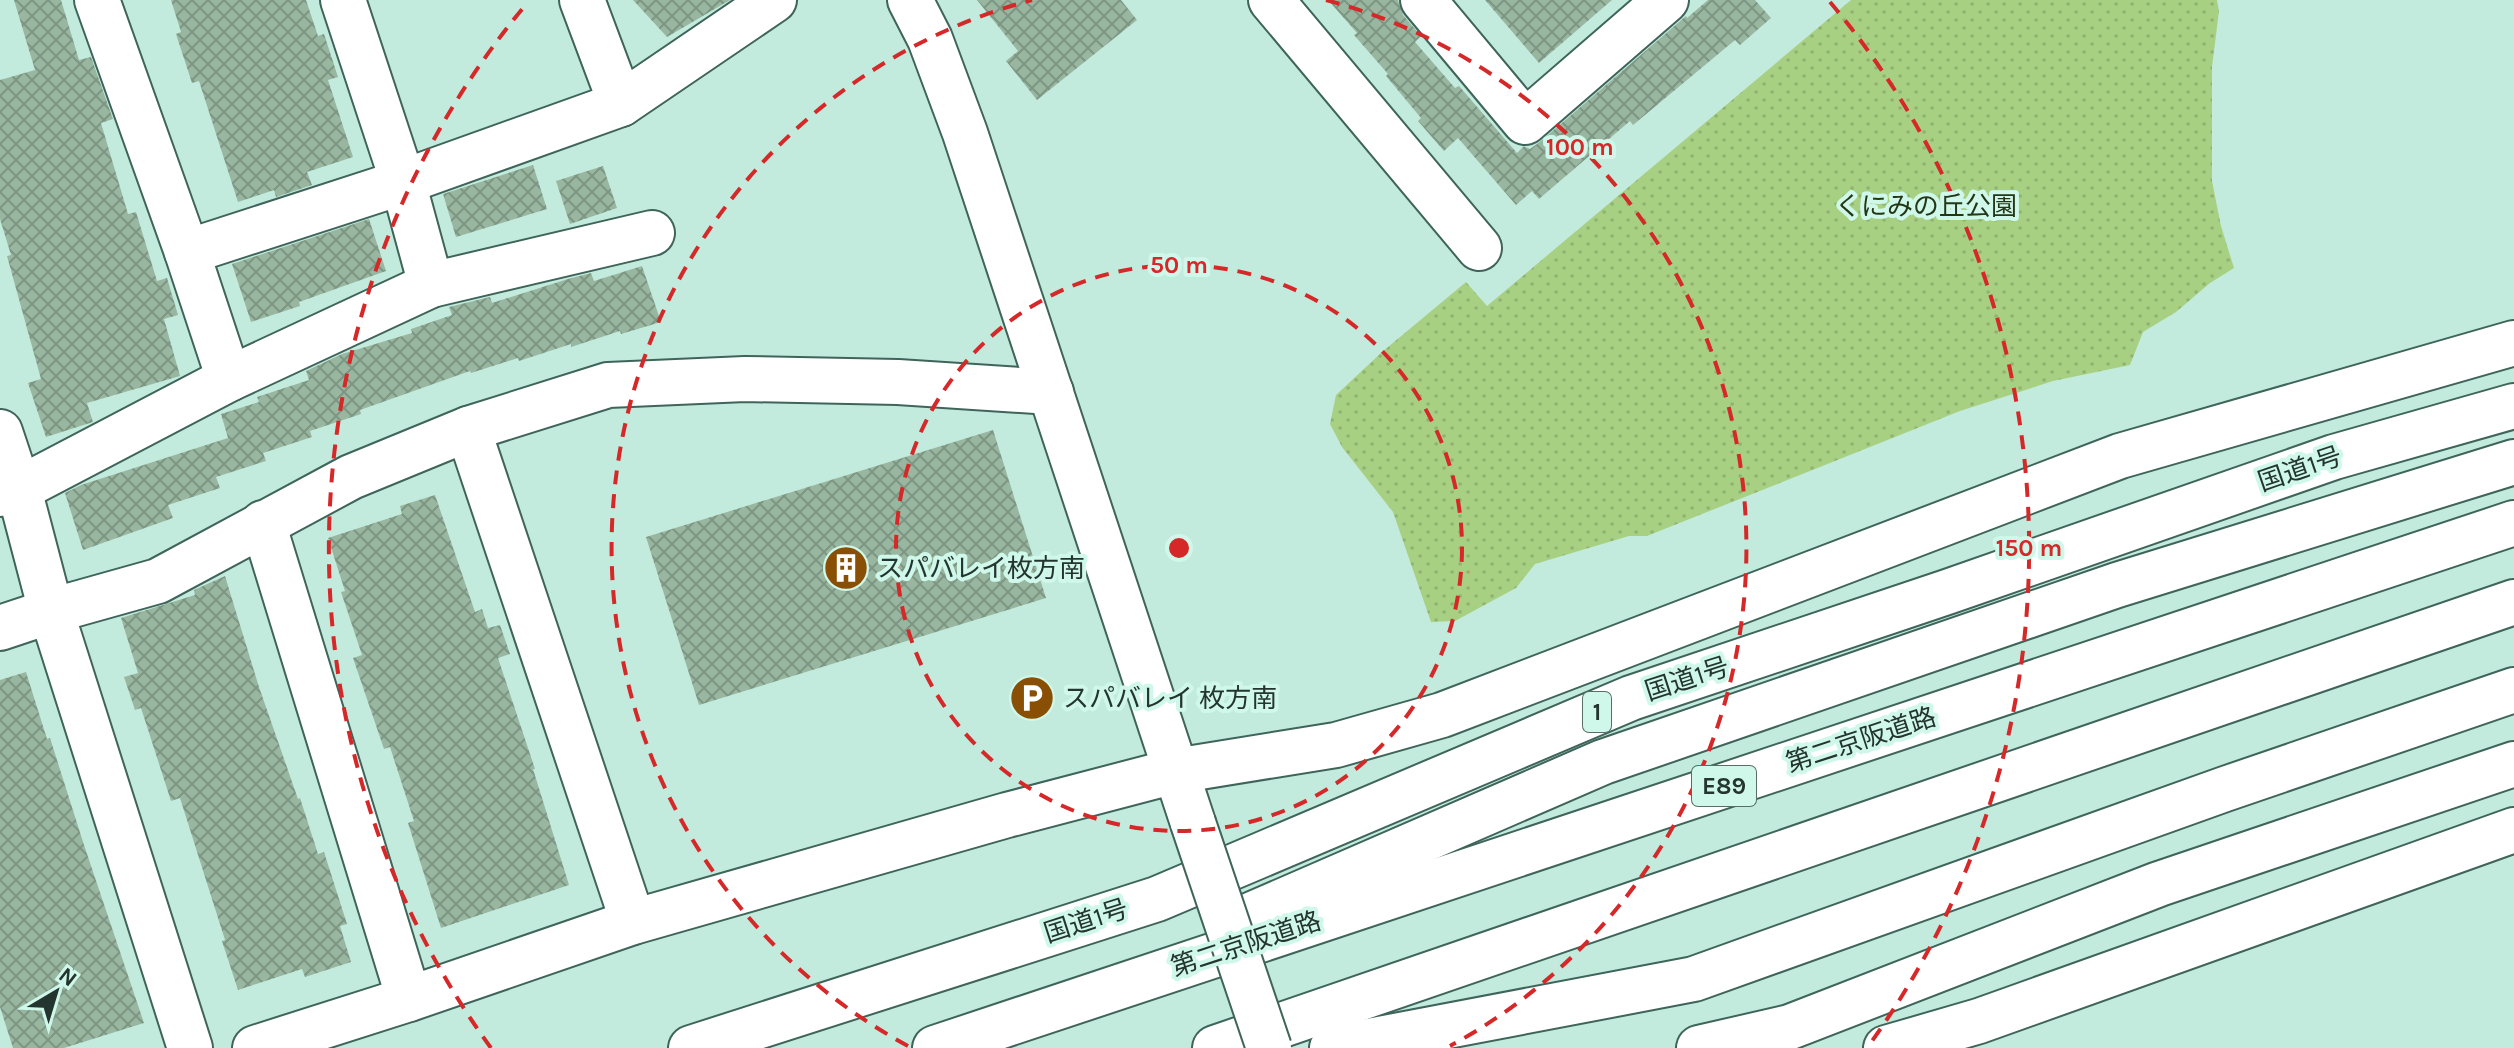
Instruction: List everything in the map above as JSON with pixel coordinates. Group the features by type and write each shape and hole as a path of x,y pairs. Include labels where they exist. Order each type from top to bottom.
{"main road":[{"path":"97,0 229,379"},
{"path":"343,0 403,182 431,285"},
{"path":"582,0 621,104"},
{"path":"187,252 403,182 621,104 774,0"},
{"path":"910,0 930,39 965,133 1269,1048"},
{"path":"1271,0 1479,248"},
{"path":"1423,0 1525,122 1664,1"},
{"path":"9,492 229,379 431,285 652,233"},
{"path":"255,1048 633,922 1007,815 1175,771 1336,745 1442,715 2120,456 2514,343"},
{"path":"0,628 158,581 351,477 468,429 608,385 760,379 898,382 1051,392"},
{"name":"国道1号","path":"691,1048 1157,899 1631,698 2334,457 2514,406"},
{"path":"468,429 633,922"},
{"path":"0,432 9,492 51,611 190,1048"},
{"path":"980,1033 1603,762 2117,585 2514,462"},
{"path":"263,523 409,999"},
{"name":"第二京阪道路","path":"935,1048 2514,523"},
{"path":"1215,1048 2514,602"},
{"path":"1332,1048 1694,979 2225,789 2514,690"},
{"path":"1699,1048 1790,1027 2159,884 2514,764"},
{"path":"1886,1048 1979,1021 2514,830"}],"green space":[{"name":"くにみの丘公園","path":"1851,0 2217,0 2219,11 2212,67 2212,181 2234,268 2210,283 2176,312 2143,332 2130,365 2053,381 1960,411 1647,536 1629,536 1535,564 1516,588 1455,621 1431,622 1393,512 1342,447 1330,424 1336,395 1466,282 1487,306"}],"building":[{"path":"14,0 61,0 79,60 91,57 113,119 101,123 128,214 136,212 157,281 167,278 178,315 164,319 180,376 87,403 93,422 46,437 28,383 41,379 7,256 11,255 0,219 0,80 35,70"},
{"path":"171,0 306,0 318,36 324,34 338,77 328,80 353,157 307,172 312,185 276,197 274,190 238,202 199,81 192,83 176,34 181,32"},
{"path":"633,0 730,0 667,37"},
{"path":"977,0 1121,0 1137,20 1037,100 1006,61 1018,51"},
{"path":"1328,0 1398,0 1403,15 1421,36 1415,42 1455,88 1459,86 1517,153 1524,146 1530,149 1541,141 1708,0 1755,0 1771,18 1740,45 1735,40 1633,125 1630,121 1539,199 1532,191 1516,205 1458,138 1444,151 1418,121 1421,118 1386,76 1388,74 1354,35 1357,33"},
{"path":"1485,0 1612,0 1539,63"},
{"path":"533,165 547,209 456,237 443,194"},
{"path":"603,166 617,208 570,224 556,181"},
{"path":"369,219 386,271 251,322 232,264"},
{"path":"642,266 661,322 571,347 571,344 519,361 518,358 470,371 360,410 361,414 310,431 312,437 263,453 266,461 216,477 220,488 168,505 173,518 83,550 65,493 81,485 228,438 221,414 259,402 257,397 309,380 306,371 342,354 412,333 411,329 452,315 449,307 490,297 492,303 591,273 594,281"},
{"name":"スパバレイ枚方南","path":"993,430 1046,598 699,705 646,537"},
{"path":"435,495 475,612 482,609 488,628 500,625 510,654 498,658 569,885 441,928 408,823 414,821 390,747 384,749 353,658 362,655 341,592 345,591 328,538 402,514 400,506"},
{"path":"225,576 298,799 318,854 324,852 347,924 340,926 351,962 305,977 302,969 238,990 180,798 171,801 141,708 135,710 124,677 138,673 121,618 195,595 194,590"},
{"path":"26,672 144,1023 64,1048 13,1048 0,1007 0,680"}],"place":[{"name":"スパバレイ枚方南","path":"846,568"},
{"name":"スパバレイ 枚方南","path":"1032,698"}]}
